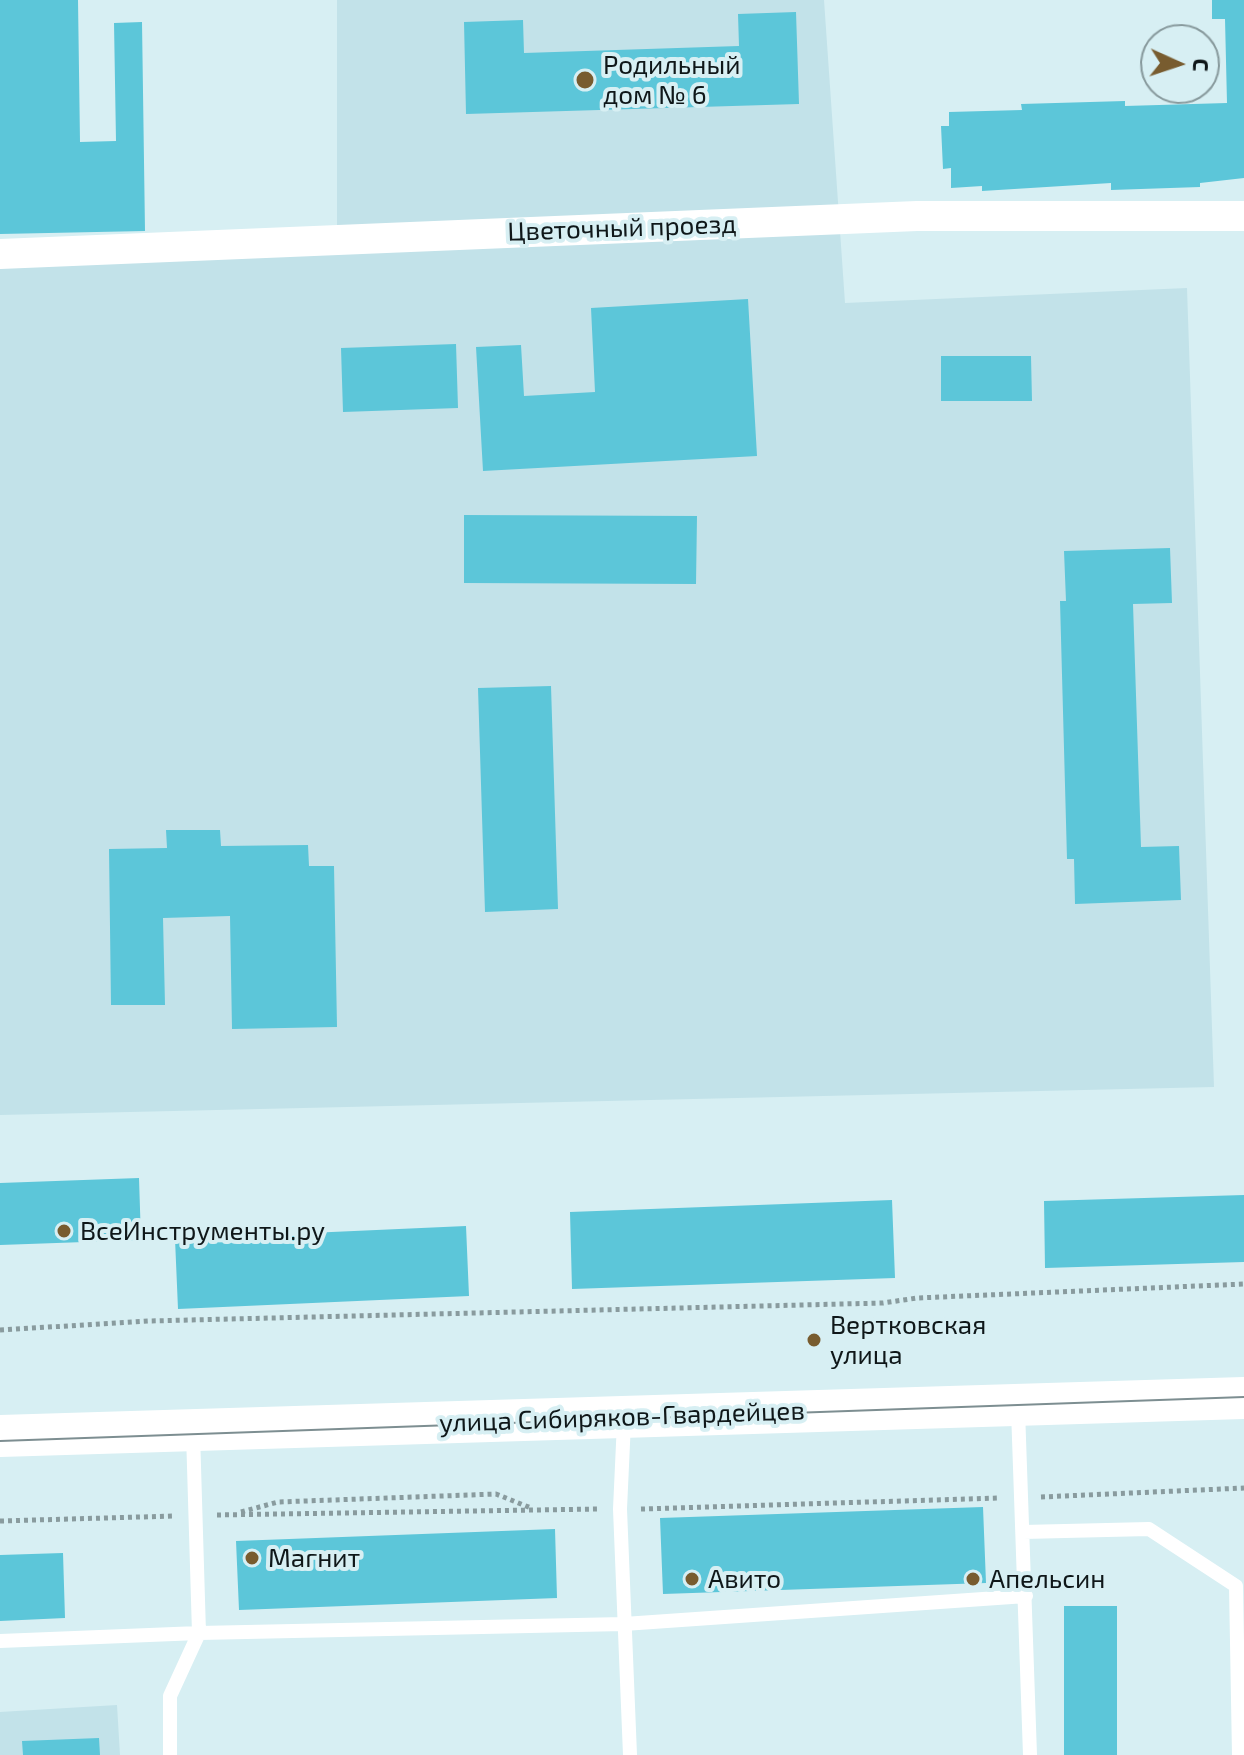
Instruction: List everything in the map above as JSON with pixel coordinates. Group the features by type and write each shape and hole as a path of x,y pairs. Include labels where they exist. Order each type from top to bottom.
{"main road":[{"name":"улица Сибиряков-Гвардейцев","path":"0,1436 1244,1398"}],"street":[{"name":"Цветочный проезд","path":"0,254 917,216 1244,216"}],"lane":[{"path":"1017,1406 1023,1498 1030,1755"},
{"path":"624,1418 620,1509 630,1755"},
{"path":"170,1755 170,1696 199,1633 193,1428"},
{"path":"1023,1532 1149,1529 1236,1586 1239,1755"},
{"path":"0,1641 199,1633 624,1624 1026,1596"}],"path":[{"path":"0,1330 149,1321 883,1303 917,1298 1244,1284"},
{"path":"402,1510 620,1509 1023,1498 1244,1488"},
{"path":"233,1514 278,1502 496,1494 536,1509"}],"shaded area":[{"path":"337,0 824,0 845,303 1187,288 1214,1087 0,1115 0,260 337,246"},
{"path":"117,1705 120,1755 0,1755 0,1712"}],"building":[{"path":"0,0 78,0 80,142 116,141 114,23 142,22 145,231 0,234"},
{"path":"1212,0 1244,0 1244,178 1200,183 1200,187 1111,190 1111,183 982,191 982,186 951,188 951,168 943,169 941,126 949,126 949,112 1022,110 1021,104 1125,101 1125,106 1227,103 1225,19 1212,19"},
{"path":"796,12 799,104 466,114 464,22 523,20 524,53 739,46 738,14"},
{"path":"748,299 757,456 483,471 476,347 521,345 524,396 595,392 591,308"},
{"path":"456,344 458,408 343,412 341,348"},
{"path":"941,356 1031,356 1032,401 941,401"},
{"path":"464,515 697,516 696,584 464,583"},
{"path":"1170,548 1172,603 1133,604 1141,847 1179,846 1181,900 1075,904 1074,859 1067,859 1060,601 1066,601 1064,551"},
{"path":"551,686 558,909 485,912 478,688"},
{"path":"166,830 220,830 221,846 308,845 309,866 334,866 337,1027 232,1029 230,916 163,918 165,1005 111,1005 109,849 167,848"},
{"path":"139,1178 141,1240 0,1245 0,1183"},
{"path":"1244,1195 1244,1262 1045,1268 1044,1201"},
{"path":"892,1200 895,1278 572,1289 570,1212"},
{"path":"466,1226 469,1296 178,1309 175,1239"},
{"path":"983,1507 986,1583 663,1594 660,1518"},
{"path":"555,1529 557,1598 239,1610 236,1541"},
{"path":"63,1553 65,1618 0,1621 0,1555"},
{"path":"1064,1606 1117,1606 1117,1755 1064,1755"},
{"path":"99,1738 100,1755 23,1755 22,1741"}],"tram line":[{"path":"0,1441 1244,1397"}],"place":[{"name":"Родильный дом № 6","path":"585,80"},
{"name":"ВсеИнструменты.ру","path":"64,1231"},
{"name":"Вертковская улица","path":"814,1340"},
{"name":"Магнит","path":"252,1558"},
{"name":"Авито","path":"692,1579"},
{"name":"Апельсин","path":"973,1579"}]}
